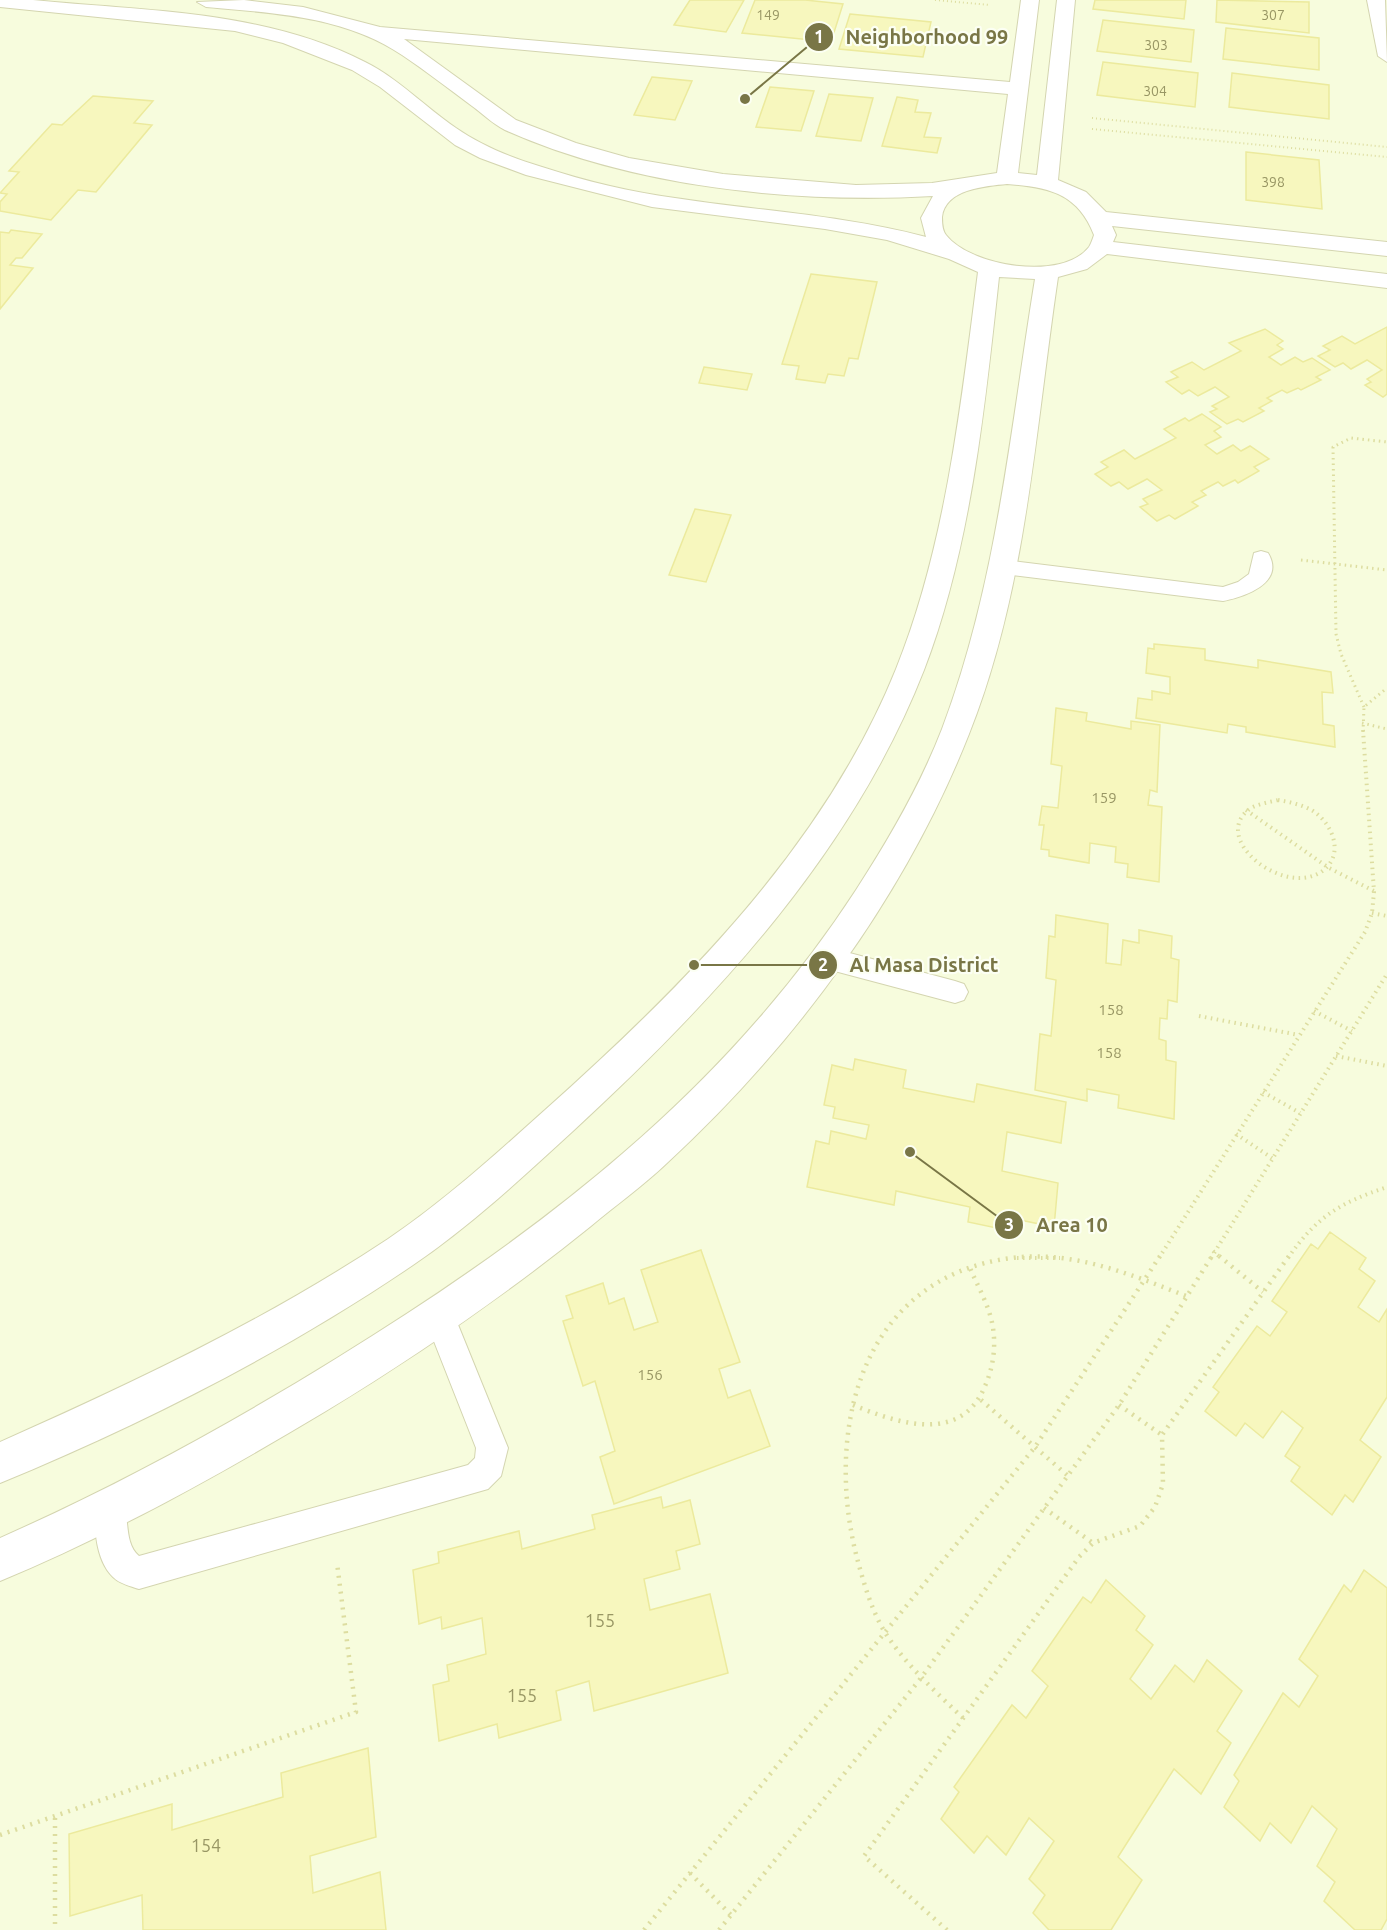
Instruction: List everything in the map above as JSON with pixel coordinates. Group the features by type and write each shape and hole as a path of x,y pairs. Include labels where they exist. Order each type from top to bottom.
{"street":[{"path":"188,0 319,15 372,31 1018,89"},
{"path":"1047,183 1066,0"},
{"path":"1376,0 1387,57"},
{"path":"0,2 235,27 269,33 329,52 354,64 398,91 461,141 529,169 578,184 648,200 860,226 923,242 989,269 1018,274 1047,273 1080,263 1089,259 1101,247 1104,228 1101,218 1081,198 1047,183 1006,178 989,179 958,187 885,193 812,190 702,178 606,159 562,146 506,122 413,54 372,31"},
{"path":"1006,178 1030,5"},
{"path":"954,254 935,234 932,213 941,199 958,187"},
{"path":"1101,218 1387,249"},
{"path":"1101,247 1387,280"},
{"path":"0,1463 88,1424 201,1368 306,1310 403,1250 506,1167 599,1086 679,1006 750,928 797,867 850,789 900,694 921,640 937,588 953,514 979,350 989,269"},
{"path":"0,1560 184,1471 317,1394 439,1316 550,1236 657,1149 750,1053 828,958 899,846 934,778 978,668 1013,523 1029,389 1047,273"}],"lane":[{"path":"1004,567 1223,594 1247,588 1255,582 1262,562"},
{"path":"828,958 955,992"},
{"path":"111,1507 118,1559 130,1572 139,1573 477,1478 490,1465 492,1448 439,1316"}],"path":[{"path":"934,0 1030,5"},
{"path":"1053,120 1387,147"},
{"path":"1053,120 1387,157"},
{"path":"644,1930 1035,1447 1145,1280 1365,932 1372,913 1374,892 1362,723 1364,707 1341,654 1336,634 1333,447 1342,439 1349,438 1387,442"},
{"path":"1262,562 1303,560 1335,562 1387,570"},
{"path":"1364,707 1387,688"},
{"path":"1362,723 1387,729"},
{"path":"1278,800 1297,803 1314,812 1328,825 1336,840 1336,855 1329,868 1315,876 1296,879 1276,874 1258,865 1245,851 1237,836 1239,822 1246,810 1260,802 1278,800"},
{"path":"1246,810 1329,868 1374,892"},
{"path":"1372,913 1387,916"},
{"path":"719,1930 921,1678 1119,1405 1387,974"},
{"path":"1314,1011 1352,1030"},
{"path":"1199,1016 1299,1035"},
{"path":"1336,1056 1387,1066"},
{"path":"1263,1092 1299,1113"},
{"path":"1236,1134 1272,1158"},
{"path":"947,1930 864,1856 1079,1557 1093,1543 1140,1526 1155,1507 1163,1484 1162,1435 1303,1236 1328,1210 1387,1187"},
{"path":"1213,1251 1263,1292"},
{"path":"963,1718 921,1678 885,1633 861,1573 846,1507 843,1461 849,1418 860,1378 902,1311 930,1285 970,1268 1012,1258 1056,1257 1101,1264 1186,1296"},
{"path":"853,1405 880,1416 934,1426 959,1417 981,1400 992,1369 993,1327 970,1268"},
{"path":"981,1400 1067,1475"},
{"path":"1119,1405 1162,1435"},
{"path":"1044,1508 1093,1543"},
{"path":"0,1835 55,1818 356,1712 332,1520"},
{"path":"55,1818 55,1930"},
{"path":"690,1873 731,1915"}],"shaded area":[{"path":"0,0 1387,0 1387,1930 0,1930"}],"building":[{"path":"690,0 744,0 726,32 674,25"},
{"path":"755,0 805,0 843,4 831,42 742,33"},
{"path":"1095,0 1186,0 1184,19 1093,9"},
{"path":"1217,0 1309,2 1309,33 1216,22"},
{"path":"850,14 931,22 923,57 839,49"},
{"path":"1103,20 1194,30 1191,62 1097,51"},
{"path":"1226,28 1319,38 1319,70 1223,59"},
{"path":"1103,62 1198,73 1195,107 1097,95"},
{"path":"1232,73 1329,85 1329,119 1229,107"},
{"path":"652,77 692,81 675,120 634,115"},
{"path":"770,87 814,91 801,131 756,127"},
{"path":"829,94 873,98 861,141 816,136"},
{"path":"93,96 153,101 134,123 152,125 96,192 78,190 51,220 0,211 0,202 7,194 0,193 19,172 9,171 52,124 62,125"},
{"path":"897,97 918,100 915,112 931,113 924,137 941,138 937,153 882,146"},
{"path":"1246,152 1319,160 1322,209 1246,200"},
{"path":"11,230 42,234 22,258 16,258 10,265 33,268 0,309 0,232 9,233"},
{"path":"811,274 877,282 858,359 849,358 844,376 828,374 825,383 796,379 799,366 782,364"},
{"path":"1387,327 1387,394 1383,397 1365,385 1371,382 1367,379 1382,370 1367,360 1351,369 1343,363 1335,367 1318,356 1330,350 1323,346 1342,336 1355,344"},
{"path":"1265,329 1283,341 1277,345 1283,349 1269,357 1281,365 1295,357 1303,362 1312,358 1330,370 1316,377 1321,380 1301,390 1298,388 1287,393 1282,390 1267,398 1272,401 1259,408 1264,411 1243,422 1238,419 1227,424 1210,412 1217,409 1212,406 1229,397 1215,387 1198,396 1189,390 1182,394 1166,382 1178,377 1171,372 1192,362 1204,370 1241,351 1229,343"},
{"path":"704,367 752,374 747,390 699,383"},
{"path":"1202,414 1221,427 1214,431 1221,437 1205,445 1217,454 1233,445 1241,451 1250,446 1269,459 1254,467 1259,471 1238,483 1235,480 1223,486 1218,482 1201,491 1206,495 1192,502 1198,506 1175,519 1169,515 1157,521 1140,507 1148,504 1143,499 1162,490 1147,479 1128,489 1119,482 1111,486 1095,474 1108,467 1101,462 1124,450 1135,459 1176,438 1164,429 1185,418 1189,421"},
{"path":"695,509 731,515 706,582 669,575"},
{"path":"1154,644 1205,649 1205,660 1258,668 1258,660 1331,672 1333,693 1322,692 1323,724 1334,726 1335,747 1246,732 1246,727 1228,724 1227,733 1136,718 1138,698 1152,700 1152,691 1170,694 1170,677 1146,673 1148,648 1154,649"},
{"path":"1056,708 1087,713 1086,721 1131,729 1131,721 1160,725 1157,792 1150,790 1148,805 1162,807 1159,882 1127,877 1128,864 1115,862 1116,847 1090,843 1089,863 1049,856 1049,850 1041,849 1044,825 1039,825 1042,806 1058,808 1062,766 1051,764"},
{"path":"1056,915 1108,924 1106,963 1121,965 1123,940 1139,943 1139,930 1172,936 1171,958 1179,960 1177,1002 1168,1000 1167,1019 1160,1018 1159,1039 1166,1041 1166,1060 1176,1062 1174,1119 1118,1108 1119,1095 1087,1089 1087,1101 1035,1090 1040,1034 1051,1036 1056,980 1046,978 1049,936 1055,937"},
{"path":"855,1059 906,1070 903,1088 974,1102 977,1084 1066,1102 1061,1143 1007,1132 1002,1171 1058,1183 1054,1227 1020,1220 1020,1233 968,1222 970,1207 896,1191 894,1205 807,1187 816,1141 829,1144 831,1131 866,1139 869,1125 833,1118 835,1107 824,1105 832,1065 853,1070"},
{"path":"1330,1232 1366,1258 1359,1269 1375,1281 1358,1307 1379,1322 1387,1309 1387,1397 1360,1440 1381,1457 1353,1502 1345,1495 1332,1515 1291,1481 1300,1467 1285,1456 1303,1428 1282,1411 1263,1438 1245,1423 1236,1436 1205,1411 1219,1392 1213,1387 1257,1326 1270,1336 1287,1312 1272,1301 1311,1244 1318,1249"},
{"path":"701,1250 740,1362 719,1369 728,1398 750,1390 770,1446 614,1504 600,1457 615,1451 595,1381 583,1386 563,1321 573,1318 566,1296 603,1283 609,1304 624,1298 634,1330 658,1322 641,1270"},
{"path":"661,1497 663,1508 690,1500 700,1544 676,1551 680,1569 644,1579 650,1610 710,1594 728,1673 594,1711 589,1681 556,1691 561,1720 499,1738 497,1724 439,1741 433,1685 449,1681 447,1665 486,1654 482,1618 442,1629 441,1617 419,1624 413,1570 439,1563 438,1552 519,1531 522,1549 595,1529 592,1515"},
{"path":"1364,1570 1387,1588 1387,1919 1381,1930 1355,1930 1324,1901 1335,1882 1317,1866 1337,1829 1312,1806 1291,1843 1270,1823 1260,1841 1224,1807 1239,1781 1234,1775 1283,1693 1299,1707 1318,1676 1299,1659 1344,1585 1351,1592"},
{"path":"1106,1580 1145,1616 1136,1630 1153,1645 1130,1679 1151,1699 1175,1665 1194,1682 1207,1660 1242,1691 1217,1731 1231,1743 1201,1794 1174,1769 1118,1857 1142,1880 1111,1930 1049,1930 1033,1913 1045,1895 1029,1879 1054,1841 1029,1818 1006,1855 987,1836 974,1853 941,1819 959,1792 954,1787 1012,1705 1026,1718 1048,1686 1032,1671 1083,1597 1091,1603"},
{"path":"368,1748 376,1837 310,1856 313,1893 380,1872 386,1930 143,1930 142,1895 70,1916 69,1834 172,1804 172,1830 283,1797 281,1773"}],"place":[{"name":"Neighborhood 99","path":"745,99"},
{"name":"Al Masa District","path":"694,965"},
{"name":"Area 10","path":"910,1152"}]}
